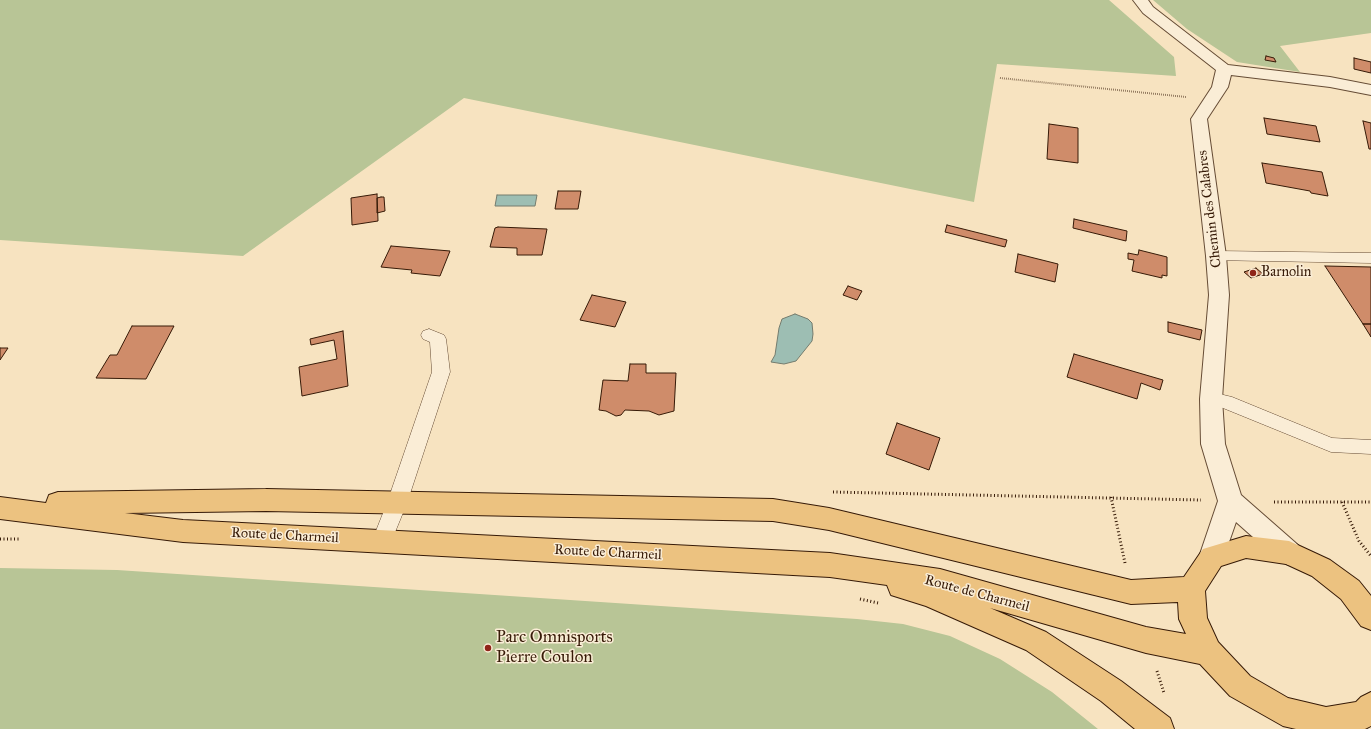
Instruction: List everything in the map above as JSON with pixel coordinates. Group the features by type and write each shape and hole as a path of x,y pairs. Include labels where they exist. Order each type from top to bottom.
{"main road":[{"path":"0,504 266,500 774,510 829,519 1131,592 1191,589"},
{"name":"Route de Charmeil","path":"0,508 182,532 830,565 940,581 1146,640 1208,652"},
{"path":"1366,717 1326,722 1287,720 1240,686 1208,652 1193,619 1191,589 1212,557 1246,547 1289,553 1321,568 1360,593 1371,617"},
{"path":"830,565 930,596 1036,641 1112,691 1159,729"}],"street":[{"path":"1140,0 1148,10 1224,68 1330,82 1371,90"},
{"name":"Chemin des Calabres","path":"1224,68 1220,88 1199,119 1216,256 1219,295 1211,398 1213,444 1230,501"},
{"path":"1212,557 1230,501 1289,553"}],"lane":[{"path":"1216,256 1371,258"},
{"path":"382,541 397,503 441,372 438,339 429,335"},
{"path":"1211,398 1226,402 1331,445 1371,447"}],"path":[{"path":"1000,78 1212,100"},
{"path":"833,491 1230,501 1371,502"},
{"path":"1342,502 1359,541 1371,556"},
{"path":"852,598 882,604"}],"green space":[{"path":"0,0 1109,0 1174,57 1176,76 997,64 974,202 464,98 243,256 0,240"},
{"path":"1153,0 1371,0 1371,33 1280,46 1300,72 1237,62 1187,29"},
{"name":"Parc Omnisports Pierre Coulon","path":"0,568 117,570 857,619 903,624 950,636 1000,659 1052,692 1098,729 0,729"}],"water":[{"path":"497,195 537,195 535,206 495,206"},
{"path":"795,314 808,319 812,323 812,341 796,361 784,364 771,362 775,355 779,328 782,319"}],"building":[{"path":"1266,56 1274,58 1276,62 1265,60"},
{"path":"1354,58 1371,62 1371,73 1354,69"},
{"path":"1264,118 1316,126 1320,142 1267,134"},
{"path":"1363,121 1371,123 1371,149 1369,149"},
{"path":"1049,124 1078,128 1078,163 1047,159"},
{"path":"1262,163 1322,172 1328,196 1266,183"},
{"path":"558,191 581,191 578,209 555,209"},
{"path":"377,194 378,221 352,225 351,198"},
{"path":"384,197 385,211 377,213 377,198"},
{"path":"1074,219 1127,231 1126,241 1073,228"},
{"path":"947,225 1007,240 1005,247 945,232"},
{"path":"495,228 547,229 542,255 517,255 517,248 490,247"},
{"path":"391,246 450,251 440,276 411,273 412,270 381,267"},
{"path":"1139,250 1167,257 1167,276 1162,275 1162,278 1132,271 1134,260 1128,259 1128,253 1138,255"},
{"path":"1018,254 1058,264 1055,282 1015,272"},
{"path":"1325,266 1371,267 1371,324 1363,324"},
{"name":"Barnolin","path":"1256,268 1263,274 1251,278 1244,272"},
{"path":"848,286 862,291 857,300 843,295"},
{"path":"592,295 626,302 615,327 580,320"},
{"path":"1168,322 1202,330 1200,340 1168,332"},
{"path":"1363,324 1371,324 1371,337"},
{"path":"132,326 174,326 146,379 96,378 110,355 117,355"},
{"path":"343,331 348,386 302,396 299,367 337,359 334,340 311,345 310,339"},
{"path":"0,348 8,348 0,360"},
{"path":"1074,354 1163,380 1160,390 1141,383 1137,399 1067,377"},
{"path":"630,364 646,364 646,373 676,373 674,411 659,415 649,411 625,410 621,415 616,416 606,411 599,410 603,380 628,381"},
{"path":"897,423 940,438 929,470 886,454"}],"place":[{"name":"Barnolin","path":"1253,273"},
{"name":"Parc Omnisports Pierre Coulon","path":"488,648"}]}
